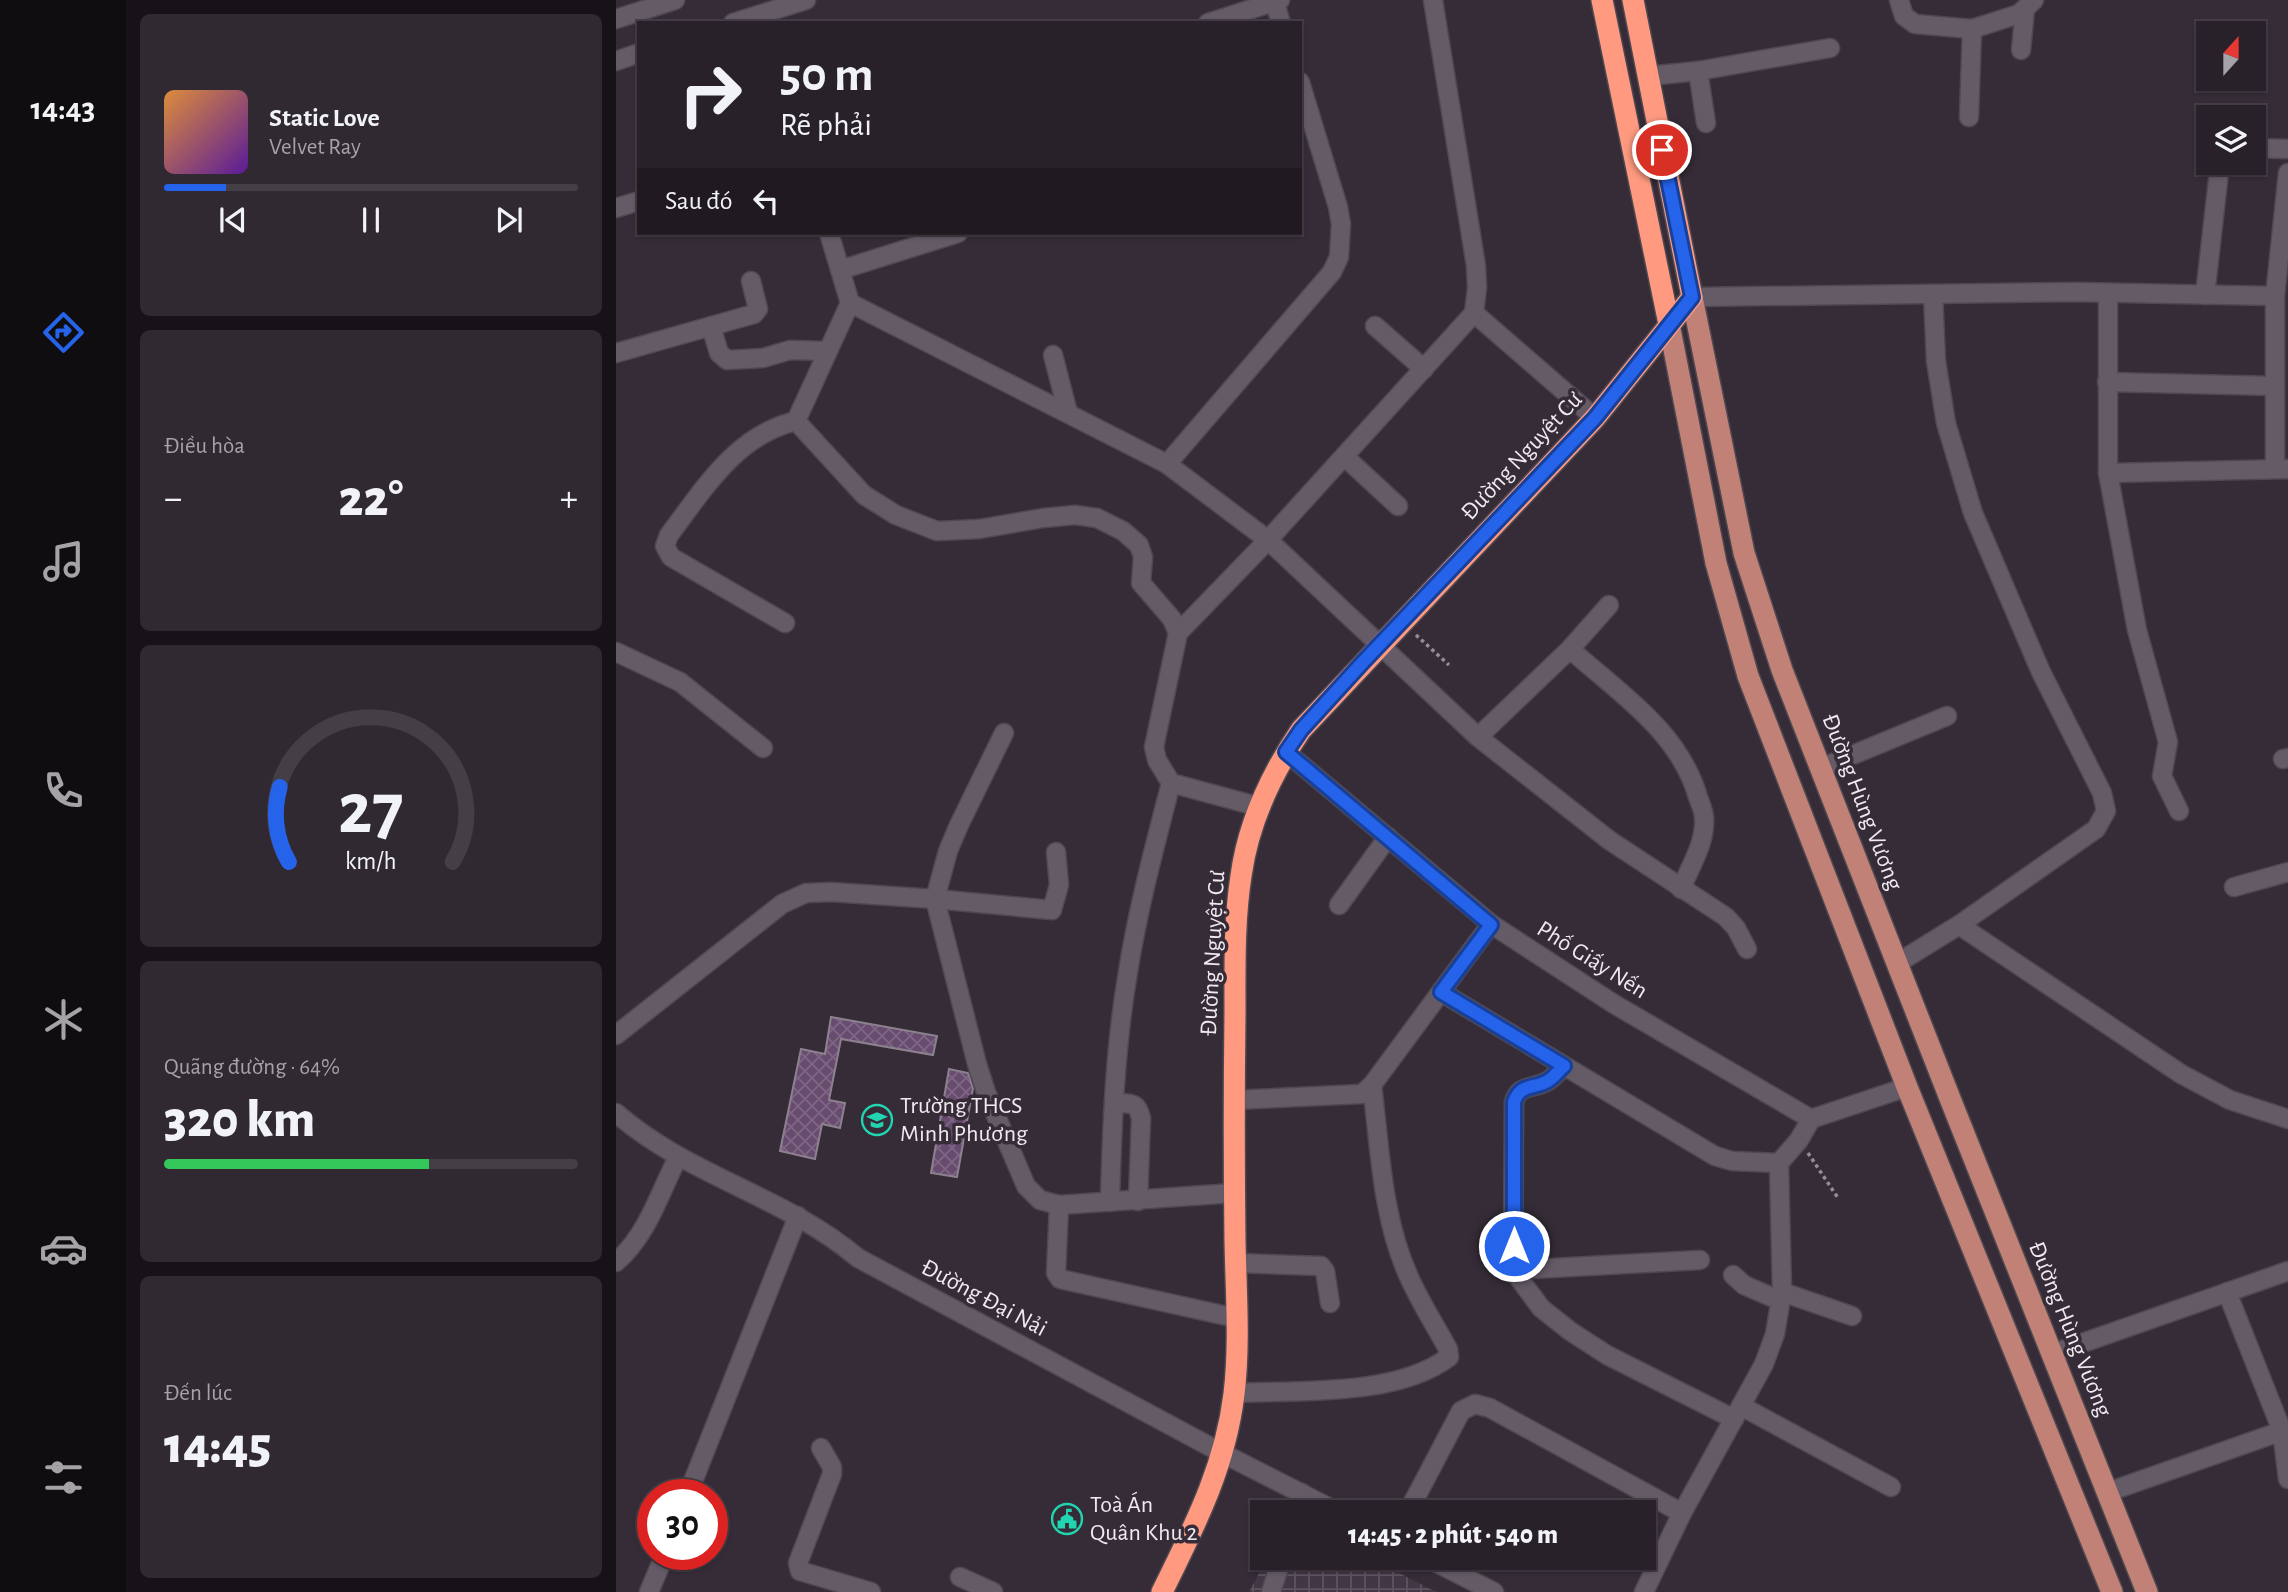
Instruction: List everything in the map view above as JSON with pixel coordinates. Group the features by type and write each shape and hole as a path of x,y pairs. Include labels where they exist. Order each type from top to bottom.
{"highway":[{"path":"1602,0 1669,324"},
{"name":"Đường Hùng Vương","path":"1633,0 1692,297"},
{"name":"Đường Nguyệt Cư","path":"1162,1592 1205,1504 1223,1453 1234,1393 1237,914 1241,874 1260,807 1286,752 1301,730 1595,418 1692,297"}],"main road":[{"name":"Đường Hùng Vương","path":"1692,297 1744,553 1782,670 1896,964 2147,1592"},
{"path":"1669,324 1716,563 1748,676 1908,1087 2112,1592"},
{"path":"1919,1113 1951,1101"}],"street":[{"path":"616,19 675,0"},
{"path":"738,21 806,0"},
{"path":"1260,807 1171,783 1157,760 1154,747 1178,633 1345,457 1474,313 1476,266 1433,0"},
{"path":"1899,0 1904,16 1915,24 1972,29 2019,14 2029,5"},
{"path":"1214,21 1276,1 1281,21"},
{"path":"2021,50 2029,5"},
{"path":"1969,117 1972,29"},
{"path":"1648,76 1698,71 1830,48"},
{"path":"616,61 637,54"},
{"path":"1698,71 1706,123"},
{"path":"1167,464 1332,272 1339,257 1342,240 1338,206 1307,124 1302,94"},
{"path":"2266,148 2288,149"},
{"path":"2108,473 2281,469 2275,386 2275,296 2288,173"},
{"path":"2205,295 2219,175"},
{"path":"616,208 637,202"},
{"path":"796,421 850,303 830,235"},
{"path":"841,270 952,235"},
{"path":"616,353 756,312 758,309 751,281"},
{"path":"1692,297 2108,293 2275,296"},
{"path":"2108,293 2108,473 2137,630 2168,742 2162,776 2179,811"},
{"path":"1896,964 1959,925 2096,828 2106,811 2102,793 2041,672 1973,513 1946,423 1936,361 1933,294"},
{"path":"850,303 1167,464 1268,540 1478,737 1609,840 1726,917 1747,949"},
{"path":"1474,313 1595,418"},
{"path":"711,326 719,353 727,359 762,358 790,350 826,351"},
{"path":"1375,326 1424,369"},
{"path":"1053,355 1068,413"},
{"path":"2107,382 2275,386"},
{"path":"785,623 671,557 665,546 669,535 720,468 747,443 777,426 796,421"},
{"path":"796,421 864,495 896,515 937,531 979,530 1074,515 1097,518 1123,531 1139,545 1143,556 1141,583 1172,619 1178,633"},
{"path":"1345,457 1398,506"},
{"path":"1478,737 1570,649 1609,605"},
{"path":"1570,649 1652,720 1679,752 1695,784 1704,817 1700,845 1681,889"},
{"path":"616,652 680,682 764,748"},
{"path":"1821,768 1947,716"},
{"path":"1004,733 958,825 935,899 977,1064 1026,1186 1040,1200 1059,1205 1234,1193"},
{"name":"Phố Giấy Nến","path":"1286,752 1491,925 1614,1004 1811,1119"},
{"path":"1110,1202 1115,1102 1127,973 1142,897 1171,783"},
{"path":"1339,905 1388,837"},
{"path":"616,1035 782,904 806,893 831,892 935,899 1052,910 1059,885 1056,852"},
{"path":"2234,887 2288,872"},
{"path":"1234,1100 1362,1094 1372,1085 1491,925"},
{"path":"1959,925 2181,1074 2230,1100 2288,1119"},
{"path":"1441,992 1715,1156 1732,1161 1779,1163"},
{"path":"1564,1066 1549,1081 1524,1087 1517,1092 1514,1102 1513,1270 1541,1308 1607,1355 1737,1412 1891,1487"},
{"path":"1234,1393 1374,1386 1400,1381 1449,1357 1448,1349 1408,1276 1396,1238 1387,1202 1372,1085"},
{"path":"1644,1592 1682,1513 1764,1364 1775,1334 1781,1296 1779,1163 1811,1119 1908,1087"},
{"path":"1115,1102 1133,1104 1138,1108 1141,1118 1138,1201"},
{"name":"Đường Đại Nải","path":"616,1112 678,1157 798,1216 828,1233 858,1258 1315,1500"},
{"path":"616,1262 630,1250 641,1232 678,1157"},
{"path":"1059,1205 1056,1273 1060,1279 1236,1318"},
{"path":"694,1479 798,1216"},
{"path":"1513,1270 1700,1260"},
{"path":"1236,1263 1321,1266 1325,1271 1330,1303"},
{"path":"2051,1354 2288,1271"},
{"path":"1733,1275 1752,1289 1852,1317"},
{"path":"2227,1292 2285,1442"},
{"path":"1414,1500 1461,1411 1475,1404 1489,1408 1682,1513"},
{"path":"2288,1410 2285,1442 2288,1479"},
{"path":"2108,1492 2285,1442"},
{"path":"821,1448 832,1467 832,1474 798,1563 800,1571 834,1587 871,1592"},
{"path":"1300,1500 1302,1493"},
{"path":"649,1592 658,1570"},
{"path":"1271,1592 1278,1570"},
{"path":"1450,1570 1493,1592"},
{"path":"960,1577 993,1592"}],"path":[{"path":"1402,621 1449,665"},
{"path":"1798,1140 1838,1198"}],"shaded area":[{"path":"1261,1570 1393,1570 1436,1592 1249,1592"}],"building":[{"path":"831,1017 937,1036 933,1055 841,1039 829,1100 845,1103 840,1128 822,1124 815,1159 780,1151 801,1049 825,1054"},
{"path":"949,1069 968,1073 973,1088 957,1177 931,1173"}],"place":[{"name":"Trường THCS Minh Phương","path":"877,1120"},
{"name":"Toà Án Quân Khu 2","path":"1067,1519"}],"route":[{"path":"1514,1246 1514,1102 1517,1092 1524,1087 1549,1081 1564,1066 1441,992 1491,925 1286,752 1301,730 1363,662 1595,418 1692,297 1662,150"}]}
